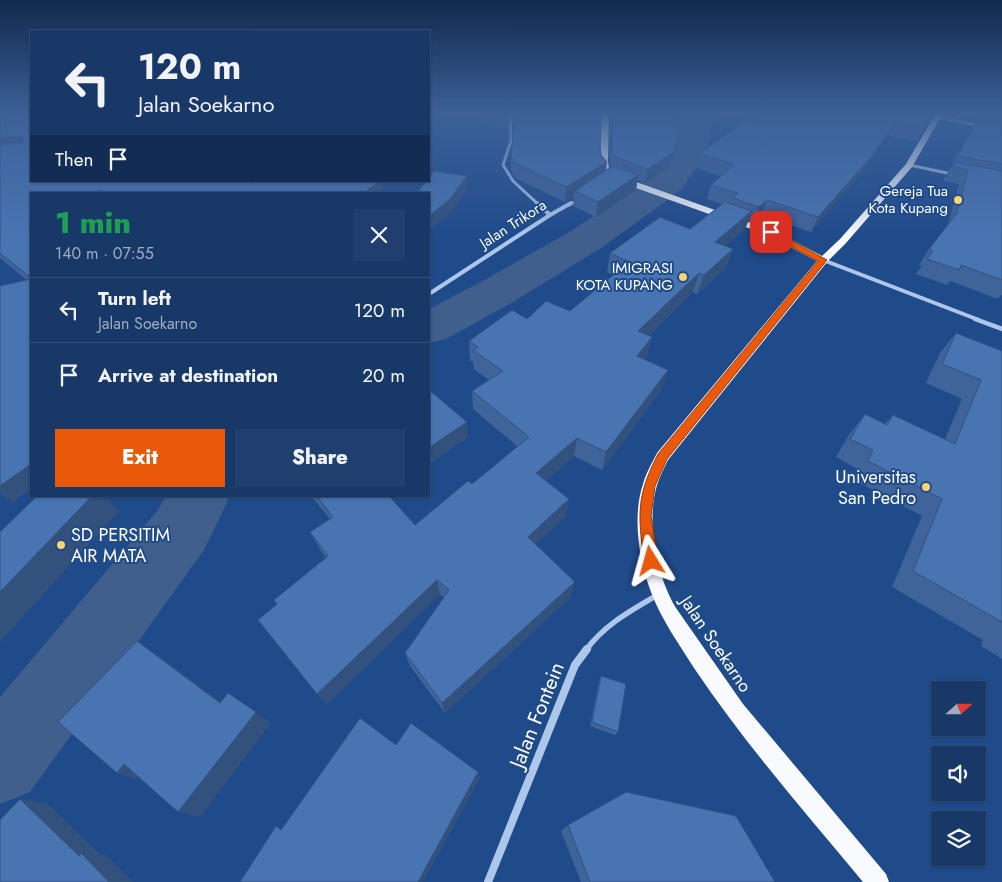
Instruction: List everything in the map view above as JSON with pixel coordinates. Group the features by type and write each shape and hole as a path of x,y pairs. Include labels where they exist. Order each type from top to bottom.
{"highway":[{"path":"604,154 604,162 611,176 771,232 823,260"},
{"name":"Jalan Soekarno","path":"878,882 709,674 659,594 651,561 645,516 649,486 662,457 823,260 843,241 909,165 915,154"}],"street":[{"path":"507,154 503,165 513,181 550,215"},
{"path":"909,165 961,176"},
{"path":"603,182 611,176"},
{"name":"Jalan Trikora","path":"430,293 550,215 582,197"},
{"path":"823,260 1002,329"},
{"name":"Jalan Fontein","path":"488,882 575,665 593,640 616,619 659,594"}],"building":[{"path":"0,154 30,154 30,182 252,182 253,184 254,182 379,182 365,192 102,192 100,190 96,192 30,192 30,277 0,253"},
{"path":"511,154 601,154 607,162 566,187 515,163"},
{"path":"614,154 671,154 648,169 617,158"},
{"path":"703,154 873,154 818,217 767,200 759,207 733,198 738,193 711,185 734,165"},
{"path":"959,154 1002,154 1002,164 958,156"},
{"path":"955,162 1002,171 1002,280 961,265 959,270 927,259 933,251 929,249 957,213 968,170 952,166"},
{"path":"612,166 638,175 598,202 575,191"},
{"path":"434,171 467,176 449,200 430,215 430,192 418,192 425,182 430,182 430,177"},
{"path":"725,202 752,211 715,242 733,249 704,275 699,273 638,331 652,337 637,356 668,370 606,452 577,438 536,473 569,499 528,537 575,582 442,703 405,653 449,590 437,580 317,694 258,620 277,604 274,600 328,556 310,532 333,517 318,497 390,497 415,525 468,481 472,484 529,437 472,391 503,371 473,350 478,347 469,341 512,310 527,319 546,301 570,311 629,262 610,253 660,217 690,229"},
{"path":"30,279 30,465 0,486 0,286"},
{"path":"956,333 1002,351 1002,622 913,571 942,499 868,461 873,450 850,439 865,414 887,425 893,415 955,444 981,380 942,364"},
{"path":"430,391 467,422 430,447"},
{"path":"36,497 91,497 0,592 0,532"},
{"path":"137,641 220,703 228,693 256,712 178,812 124,764 117,773 58,722"},
{"path":"601,676 626,684 618,732 592,722"},
{"path":"360,718 396,745 411,723 478,772 418,882 240,882 276,826 281,830"},
{"path":"626,792 736,816 775,882 590,882 568,825"},
{"path":"20,799 79,856 81,853 109,882 0,882 0,820"}],"waterway":[{"path":"430,327 497,292 587,239 668,182 689,154"},
{"path":"0,762 181,530 198,497"}],"place":[{"name":"Gereja Tua Kota Kupang","path":"958,200"},
{"name":"IMIGRASI KOTA KUPANG","path":"683,277"},
{"name":"Universitas San Pedro","path":"926,487"},
{"name":"SD PERSITIM AIR MATA","path":"61,545"}],"route":[{"path":"651,561 645,516 649,486 662,457 823,260 771,232"}]}
